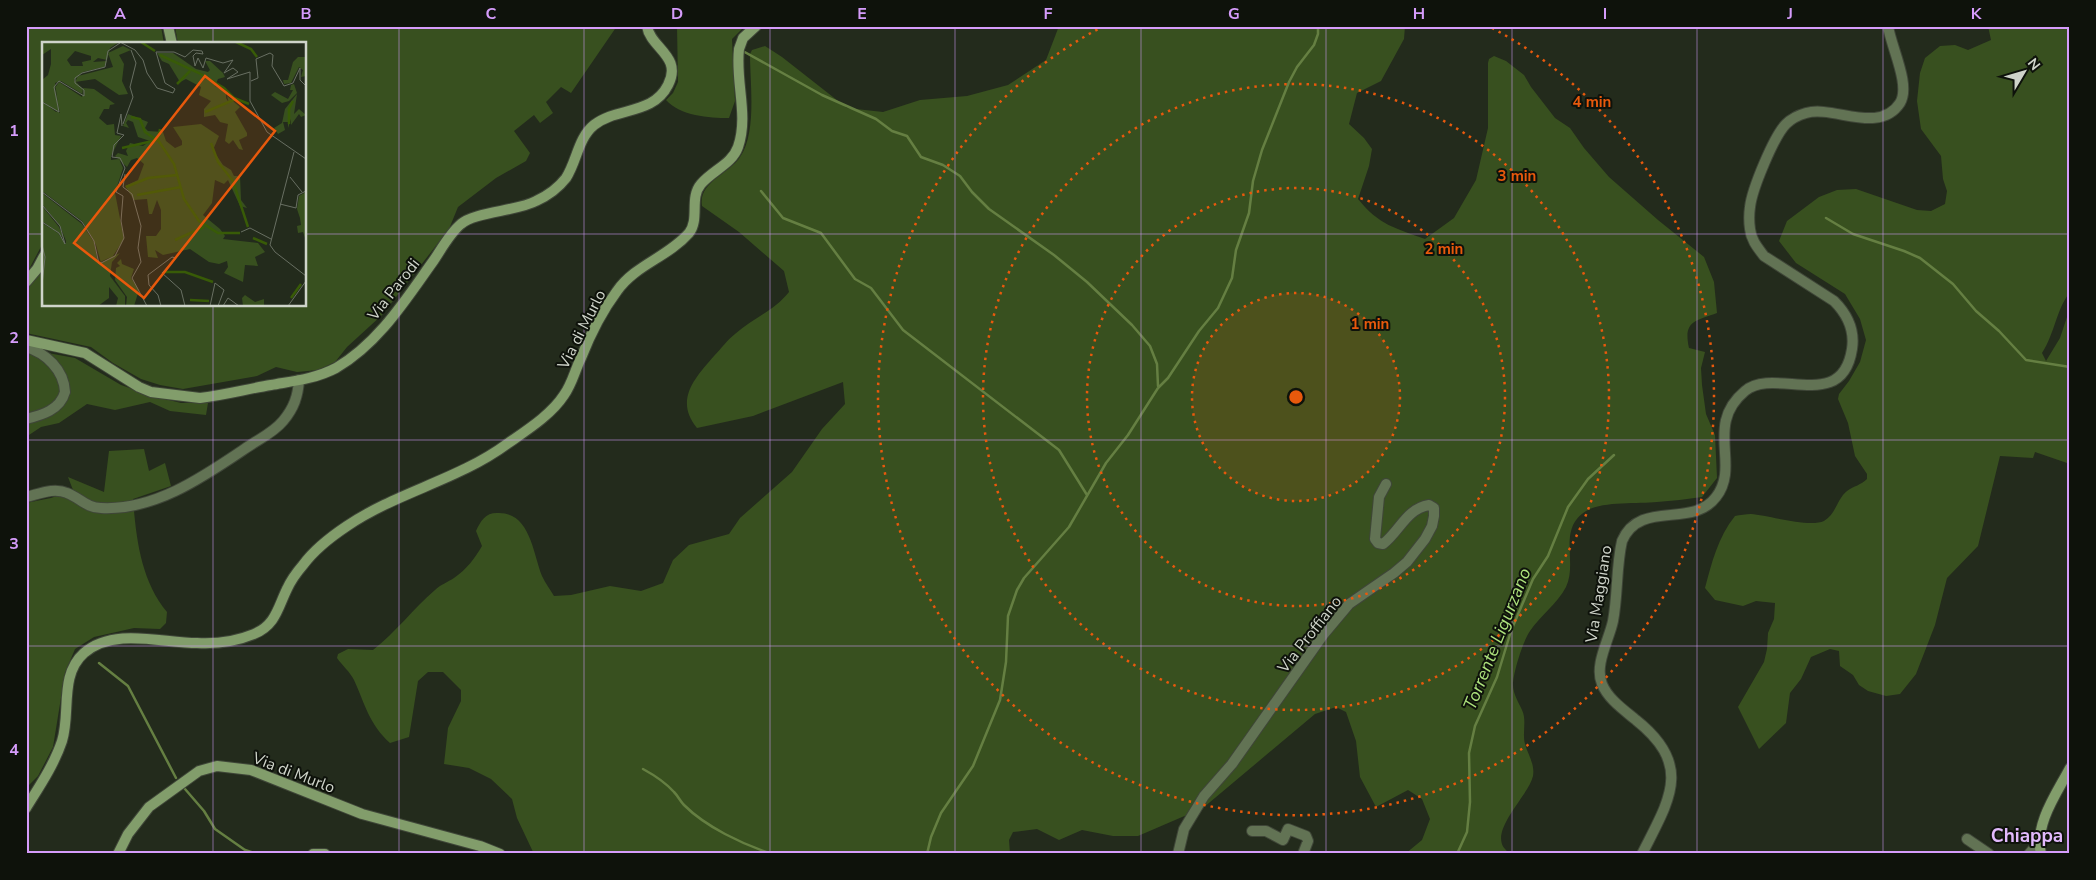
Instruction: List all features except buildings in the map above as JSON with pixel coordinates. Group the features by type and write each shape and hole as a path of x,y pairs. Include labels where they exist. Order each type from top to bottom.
{"street":[{"path":"168,26 172,42"},
{"name":"Via Parodi","path":"26,340 79,351 139,387 151,392 188,398 210,397 312,378 336,367 362,348 389,322 460,224 489,214 524,206 546,196 565,178 590,129 605,118 645,106 662,93 668,86 672,76 672,67 664,50 649,35 647,26"},
{"name":"Via di Murlo","path":"26,808 47,774 62,741 66,723 68,686 73,667 85,652 102,643 127,638 194,644 219,642 254,634 270,624 289,585 305,562 346,526 384,504 484,459 506,446 557,404 569,387 582,356 615,293 632,274 678,243 691,230 694,223 694,199 698,188 734,155 742,131 739,49 743,38 756,26"},
{"name":"Via Maggiano","path":"1642,854 1665,812 1670,791 1671,773 1668,759 1651,731 1610,696 1600,679 1602,660 1613,620 1622,541 1631,527 1643,518 1681,514 1701,508 1717,496 1726,473 1723,440 1725,424 1730,410 1746,390 1759,384 1768,383 1805,386 1818,385 1835,378 1848,363 1853,342 1852,331 1843,310 1834,301 1764,256 1756,246 1750,231 1750,205 1774,139 1792,119 1803,114 1818,111 1872,118 1888,113 1896,108 1904,94 1903,79 1890,42 1888,26"},
{"path":"26,282 42,260"},
{"path":"26,347 43,354 50,361 62,379 65,392 55,408 40,416 26,420"},
{"path":"26,497 47,491 67,492 89,506 101,508 134,506 172,493 227,461 273,430 292,408 298,396 299,380"},
{"name":"Via Proffiano","path":"1178,854 1184,829 1204,796 1232,764 1323,635 1348,604 1394,573 1407,562 1426,539 1434,516 1434,508 1429,505 1420,506 1409,514 1383,544 1378,543 1375,539 1380,497 1386,484"},
{"name":"Via di Murlo","path":"118,854 128,834 150,807 199,771 217,766 251,770 362,814 495,851"},
{"path":"2041,854 2039,842 2042,825 2069,772"},
{"path":"1252,831 1266,831 1283,840 1288,829 1306,836 1308,841 1303,854"},
{"path":"1967,839 1989,854"},
{"path":"2029,854 2039,842"},
{"path":"313,854 325,854"}],"green space":[{"path":"26,26 161,26 164,42 42,42 42,245 26,275"},
{"path":"175,26 617,26 571,93 561,87 546,102 553,113 540,123 534,115 514,131 530,153 526,161 496,178 458,207 449,229 382,315 347,347 335,362 318,370 297,372 276,367 257,376 183,389 141,379 113,363 91,347 26,333 26,290 42,271 42,306 306,306 306,42 178,42"},
{"path":"677,26 745,26 732,39 735,101 729,118 704,117 687,113 679,110 666,100 673,93 678,82"},
{"path":"1059,26 1405,26 1404,39 1381,81 1357,93 1349,124 1364,138 1372,149 1369,166 1358,199 1373,215 1388,225 1425,239 1454,218 1476,180 1488,128 1488,63 1489,59 1494,56 1506,61 1524,75 1555,118 1570,128 1584,148 1609,177 1704,257 1714,282 1717,313 1693,323 1689,327 1688,339 1689,348 1705,352 1701,368 1702,385 1706,414 1715,435 1717,478 1702,497 1663,502 1601,506 1586,511 1577,518 1572,527 1569,577 1566,587 1527,636 1513,680 1515,695 1523,714 1524,740 1532,764 1533,776 1503,828 1501,838 1504,847 1512,854 1405,854 1422,840 1430,819 1422,799 1408,790 1376,807 1360,777 1356,741 1346,712 1336,707 1315,714 1203,808 1138,836 1113,836 1082,830 1059,840 1037,829 1013,832 1009,840 1010,854 534,854 517,818 512,799 491,779 469,768 444,764 448,728 461,701 461,690 443,672 428,672 418,681 409,737 390,743 372,721 354,680 337,658 338,654 348,649 373,650 437,588 463,571 482,546 476,531 487,515 499,513 509,515 518,520 524,527 533,546 542,576 554,596 571,595 610,586 641,591 663,583 673,560 689,545 729,534 740,518 792,472 822,429 845,404 843,382 753,416 697,428 690,418 687,408 687,399 694,381 714,356 732,336 777,304 789,292 784,271 739,232 702,206 702,198 709,184 740,157 749,135 751,122 750,54 752,50 765,46 847,108 883,112 920,100 967,96 1008,85 1046,60"},
{"path":"1988,26 2070,26 2070,292 2065,299 2042,353 2046,361 2060,338 2070,308 2070,464 2035,452 2033,458 2000,456 1978,546 1947,578 1935,625 1916,674 1900,694 1886,696 1868,691 1859,685 1853,675 1840,666 1839,651 1830,649 1811,657 1801,679 1790,693 1786,723 1759,749 1738,707 1764,662 1768,633 1774,619 1775,603 1756,601 1743,606 1715,600 1705,588 1716,550 1724,532 1735,516 1751,514 1817,523 1828,518 1847,491 1867,479 1867,474 1855,456 1848,423 1838,399 1839,394 1860,362 1866,340 1860,319 1845,294 1796,263 1779,241 1787,221 1819,197 1837,190 1856,189 1917,210 1931,211 1945,204 1947,191 1943,179 1941,156 1921,129 1917,101 1920,73 1925,58 1940,46 1955,45 1968,50 1991,40"},
{"path":"26,349 75,358 121,385 153,396 181,403 208,403 206,415 170,411 150,402 115,410 87,404 59,423 41,427 26,437"},
{"path":"144,449 149,471 165,463 171,486 133,499 141,558 151,587 167,612 166,623 160,629 134,628 94,637 75,649 65,673 53,747 38,776 26,788 26,503 51,498 73,490 68,477 104,492 109,451"}],"waterway":[{"path":"927,854 931,837 941,813 973,766 1000,700 1006,662 1008,616 1017,590 1024,578 1069,527 1106,463 1128,435 1158,388 1168,378 1199,331 1218,308 1232,278 1236,250 1249,213 1253,181 1262,150 1289,82 1297,67 1314,45 1318,34 1318,26"},
{"path":"741,50 822,95 876,119 892,131 907,136 921,157 943,165 960,176 972,192 989,209 1054,255 1087,282 1132,325 1150,346 1157,364 1158,386"},
{"path":"761,191 783,218 821,233 855,279 871,288 903,330 1059,450 1087,495"},
{"path":"1826,218 1853,234 1920,258 1953,284 1976,311 1999,331 2026,360 2070,367"},
{"name":"Torrente Ligurzano","path":"1457,854 1467,832 1470,802 1469,753 1475,726 1497,677 1511,631 1533,579 1548,556 1568,507 1588,479 1614,455"},
{"path":"99,663 128,686 176,778"},
{"path":"643,769 667,785 684,805 703,821 737,840 772,854"},
{"path":"185,789 204,811 215,829 245,850 257,854"}],"district":[{"name":"Chiappa","path":"2027,835"}]}
